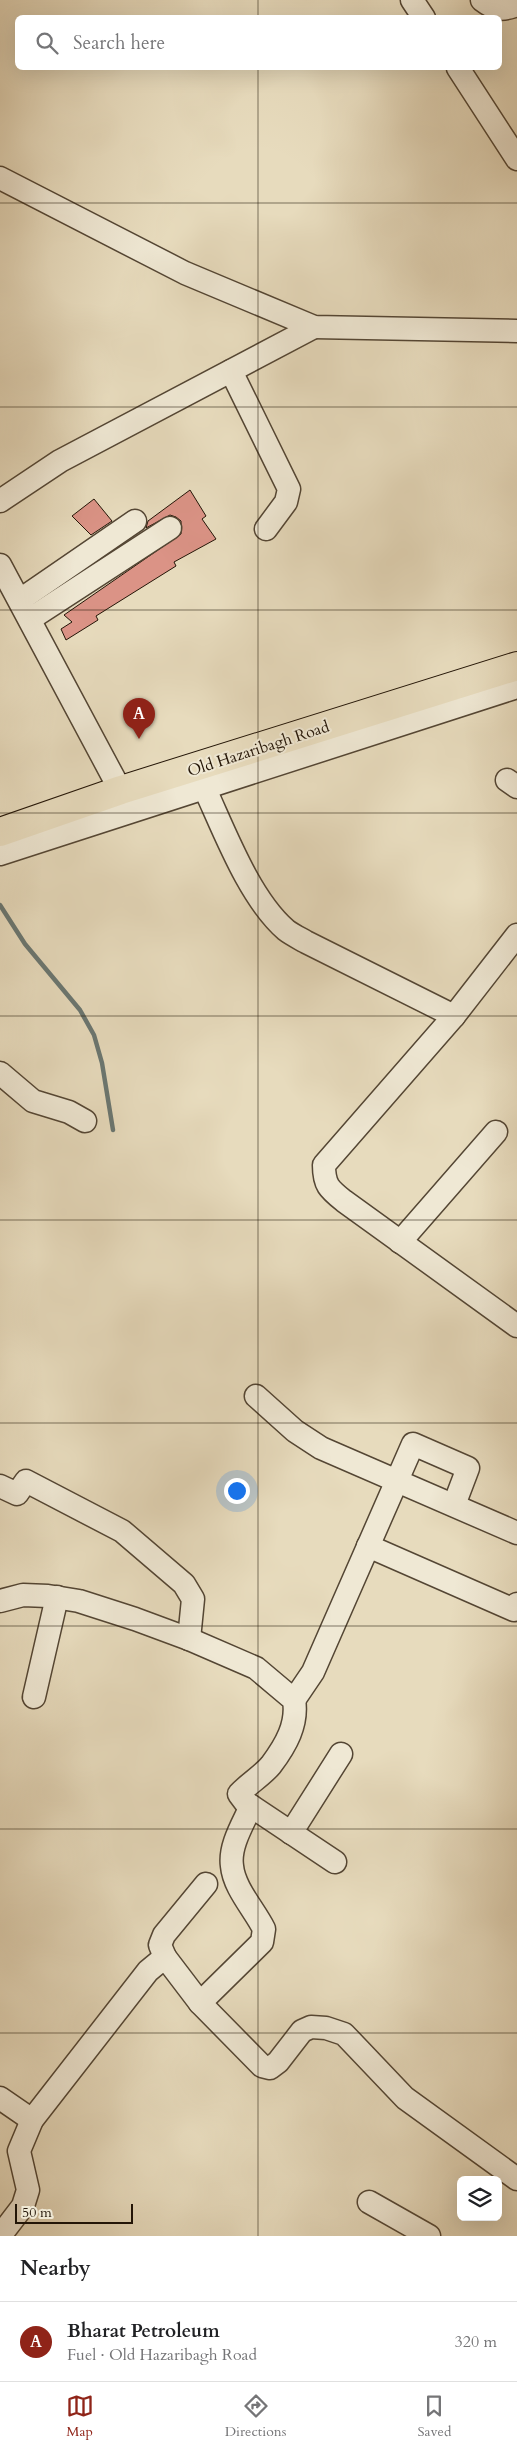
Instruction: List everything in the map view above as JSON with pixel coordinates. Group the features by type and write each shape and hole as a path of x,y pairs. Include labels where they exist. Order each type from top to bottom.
{"main road":[{"name":"Old Hazaribagh Road","path":"0,832 122,790 517,666"},
{"name":"Old Hazaribagh Road","path":"0,842 126,800 517,677"}],"street":[{"path":"412,0 422,15"},
{"path":"482,0 494,9 502,10 517,5"},
{"path":"459,70 517,159"},
{"path":"0,178 185,273 314,327 517,331"},
{"path":"0,501 60,461 314,327"},
{"path":"231,371 289,489 286,502 266,528"},
{"path":"25,610 134,521"},
{"path":"25,610 170,528"},
{"path":"0,565 118,784"},
{"path":"0,824 517,653"},
{"path":"0,854 517,687"},
{"path":"204,787 241,867 258,894 286,930 327,953 454,1016"},
{"path":"517,935 454,1016 324,1165 324,1180 331,1191 517,1326"},
{"path":"0,1074 33,1101 69,1112 85,1121"},
{"path":"400,1242 496,1132"},
{"path":"256,1396 295,1431 321,1448 517,1533"},
{"path":"294,1700 313,1672 413,1444 468,1468 454,1505"},
{"path":"0,1486 17,1494 26,1481 122,1530 184,1584 194,1599 189,1639"},
{"path":"368,1546 514,1610 517,1604"},
{"path":"0,1602 23,1595 57,1597 79,1601 189,1639 256,1668 294,1700 296,1711 293,1730 271,1765 239,1794 251,1806 334,1862"},
{"path":"34,1697 57,1597"},
{"path":"291,1833 341,1754"},
{"path":"200,2003 262,1942 264,1936 264,1929 235,1878 232,1865 234,1847 251,1806"},
{"path":"206,1884 164,1935 160,1945 165,1957 200,2003 262,2066 270,2068 278,2062 302,2031 311,2027 326,2028 344,2034 405,2098 517,2179"},
{"path":"0,2236 22,2206 28,2190 19,2150 32,2120 148,1970 165,1957"},
{"path":"0,2098 32,2120"},
{"path":"369,2202 429,2236"}],"building":[{"path":"190,490 206,516 202,519 216,539 174,562 176,566 96,616 98,620 66,640 61,629 72,622 64,615 181,534 181,521 170,515 146,528 148,521"},
{"path":"94,499 112,521 91,535 72,516"}],"waterway":[{"path":"0,905 25,944 80,1010 94,1035 102,1063 113,1130"}],"place":[{"name":"Bharat Petroleum","path":"139,739"}]}
